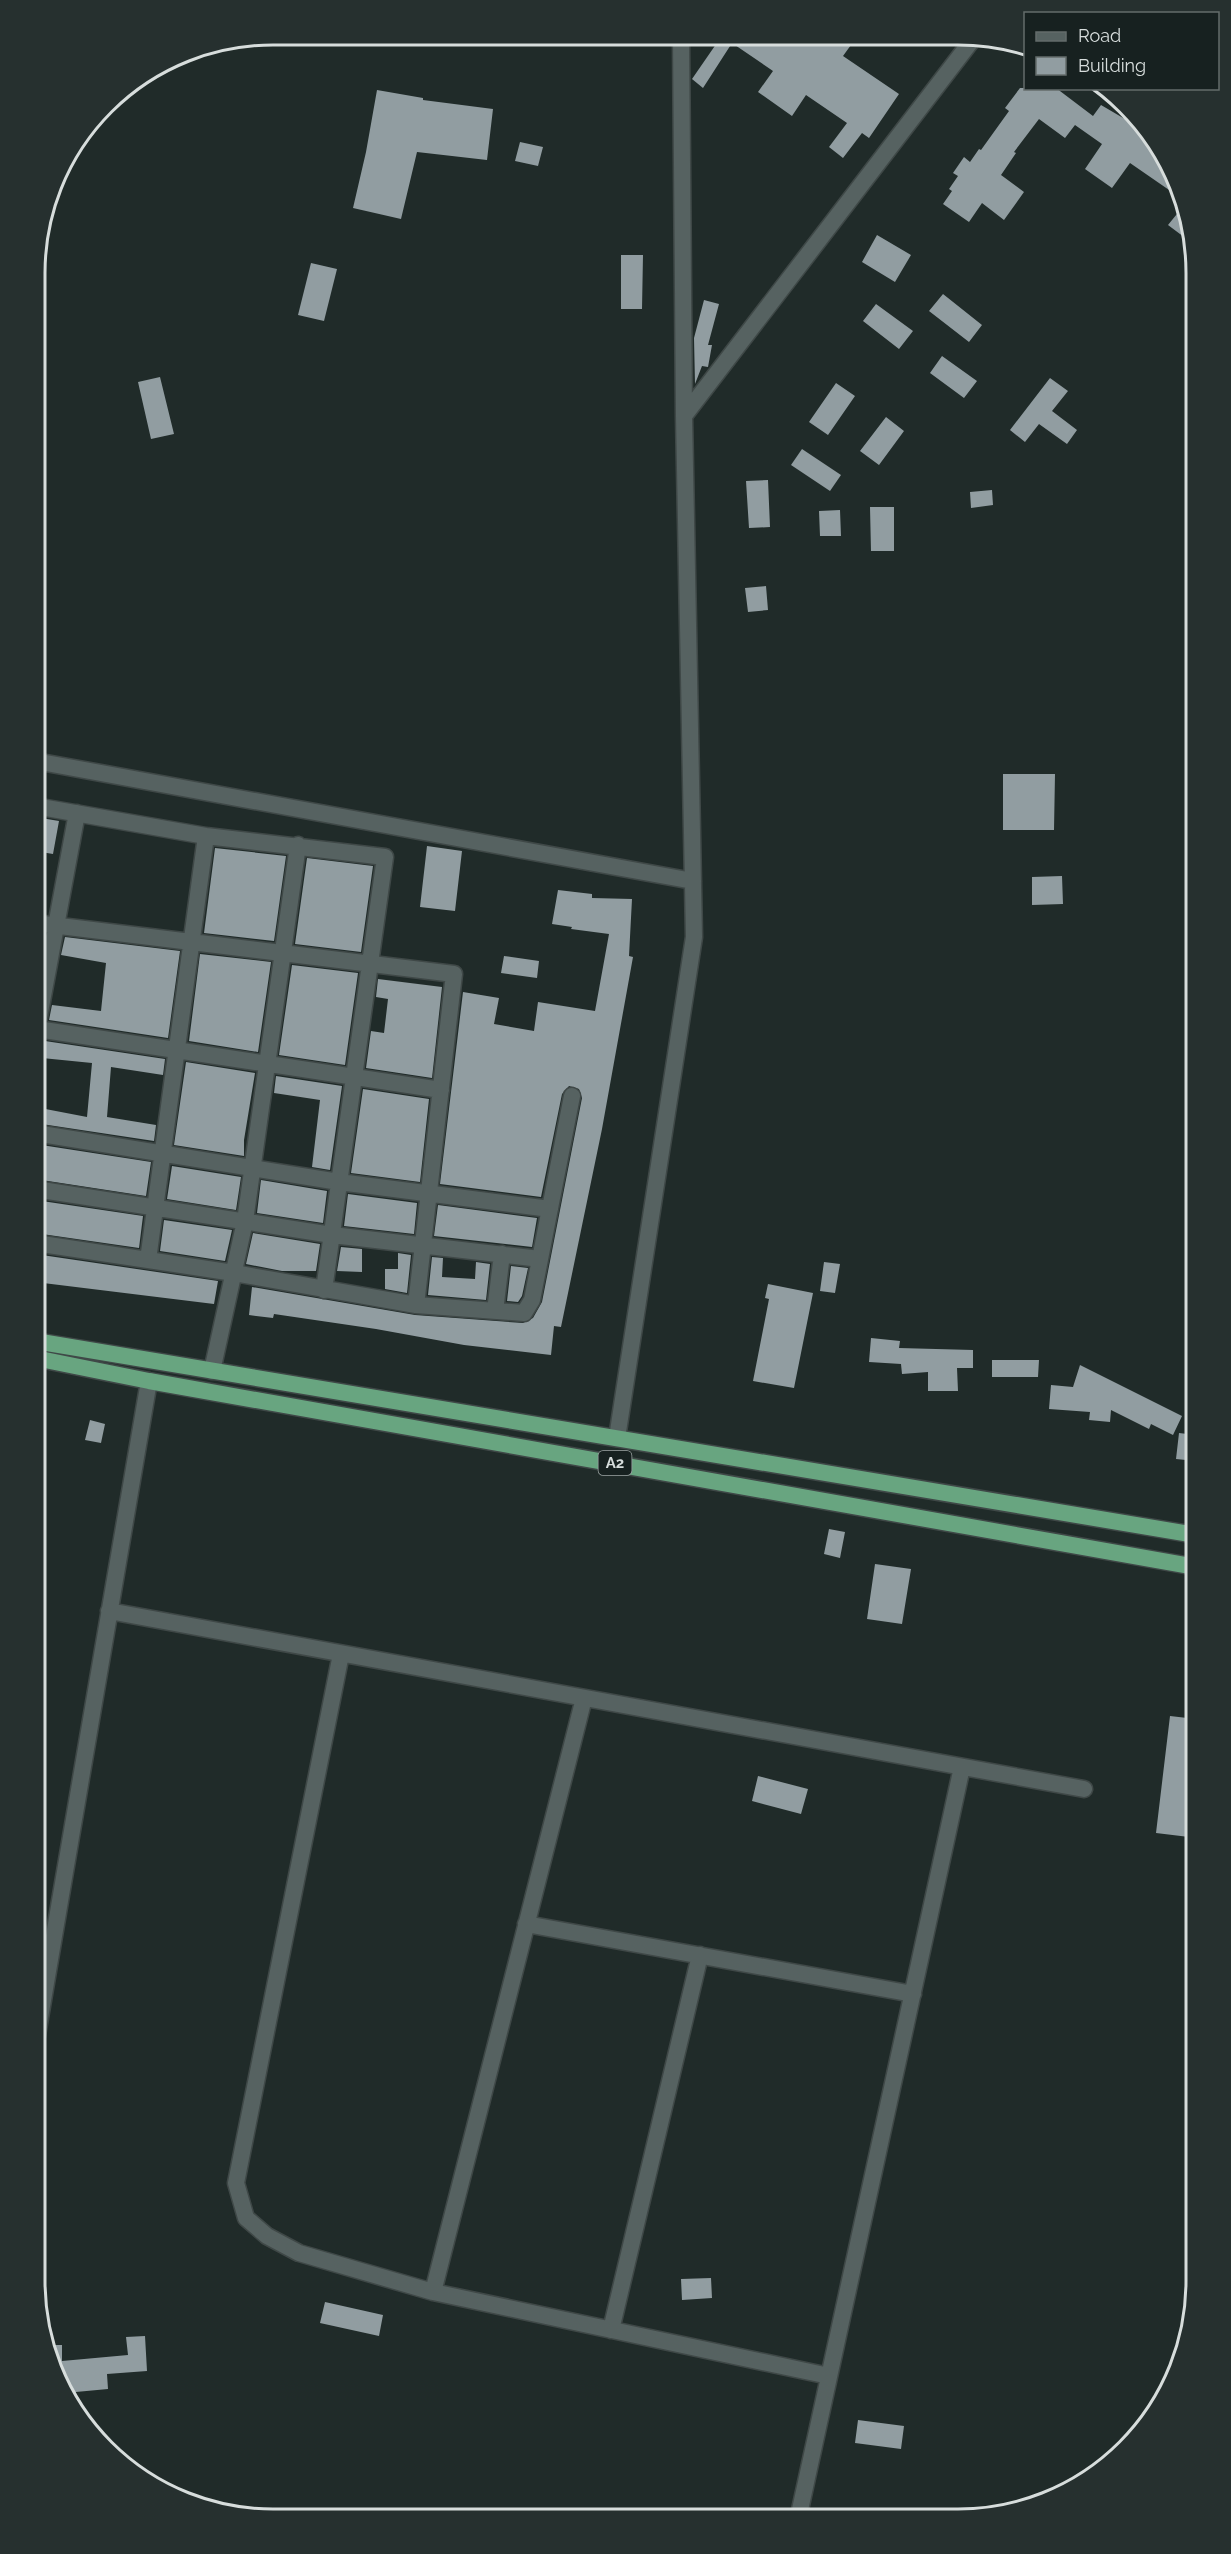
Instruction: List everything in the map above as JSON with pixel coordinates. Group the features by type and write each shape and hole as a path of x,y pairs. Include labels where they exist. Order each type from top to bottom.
{"highway":[{"name":"A2","path":"45,1343 1186,1533"},
{"name":"A2","path":"45,1360 149,1381 1186,1565"}],"street":[{"path":"617,1438 694,937 684,416 681,45"},
{"path":"684,416 969,45"},
{"path":"45,763 693,881"},
{"path":"45,808 206,836 385,857 324,1290"},
{"path":"45,985 77,813"},
{"path":"148,1260 206,836"},
{"path":"212,1371 245,1221 298,845"},
{"path":"45,924 191,940 283,954 454,974 416,1305"},
{"path":"45,1035 267,1064 441,1090"},
{"path":"45,1245 234,1273 416,1305 524,1313 529,1308 540,1259 572,1096"},
{"path":"45,1135 339,1182 550,1209"},
{"path":"45,1190 332,1235 540,1259"},
{"path":"495,1311 502,1254"},
{"path":"45,1948 110,1611 149,1381"},
{"path":"110,1611 1084,1789"},
{"path":"341,1654 236,2183 246,2218 267,2236 299,2253 433,2292 829,2376"},
{"path":"433,2292 584,1698"},
{"path":"800,2509 963,1767"},
{"path":"526,1924 913,1994"},
{"path":"611,2330 700,1955"}],"building":[{"path":"715,45 731,45 703,88 692,79"},
{"path":"735,45 851,45 843,56 899,94 869,138 862,133 843,158 829,147 847,123 806,95 792,116 758,92 773,71"},
{"path":"1020,88 1059,90 1093,116 1101,105 1126,120 1139,134 1148,146 1171,191 1130,163 1112,188 1085,169 1102,144 1075,125 1065,138 1039,119 1014,152 1016,153 1001,175 1024,192 1004,220 982,203 969,222 943,204 958,176 953,173 964,157 970,162 979,149 981,150 1009,111 1005,108"},
{"path":"377,90 423,98 423,100 493,109 487,160 417,152 401,219 353,208"},
{"path":"520,142 543,147 538,166 515,161"},
{"path":"1178,213 1183,236 1168,225"},
{"path":"877,235 911,255 895,282 862,262"},
{"path":"621,255 643,255 642,309 621,309"},
{"path":"311,263 337,269 324,321 298,315"},
{"path":"943,294 982,325 969,342 929,311"},
{"path":"704,300 719,304 708,345 712,345 708,367 702,366 695,384 694,338"},
{"path":"876,304 913,331 899,349 863,321"},
{"path":"942,356 977,381 964,398 930,373"},
{"path":"160,377 174,434 151,439 138,382"},
{"path":"1050,378 1068,391 1052,411 1077,430 1067,444 1039,424 1025,442 1010,430"},
{"path":"836,383 855,396 828,435 809,422"},
{"path":"886,417 904,431 879,465 860,451"},
{"path":"802,449 841,475 830,491 791,465"},
{"path":"768,480 770,527 749,528 746,481"},
{"path":"992,490 993,505 971,508 970,492"},
{"path":"870,507 894,507 894,551 871,551"},
{"path":"840,510 841,536 820,536 819,511"},
{"path":"766,586 768,610 748,612 745,588"},
{"path":"1003,774 1055,774 1054,830 1003,830"},
{"path":"45,819 59,821 53,854 45,853"},
{"path":"427,846 462,851 455,911 420,907"},
{"path":"215,848 286,856 274,941 204,933"},
{"path":"307,858 373,866 361,952 295,944"},
{"path":"1062,876 1063,904 1032,905 1032,877"},
{"path":"558,890 592,894 592,898 632,899 629,956 633,957 602,1129 561,1327 554,1326 551,1355 464,1345 274,1314 273,1318 249,1315 252,1287 415,1315 523,1323 533,1318 542,1302 582,1098 579,1089 569,1086 562,1094 541,1197 440,1184 463,992 499,998 494,1024 534,1031 538,1002 595,1011 609,934 552,924"},
{"path":"65,937 180,951 168,1038 49,1020 52,1005 101,1011 106,963 61,955"},
{"path":"200,954 271,962 258,1052 189,1041"},
{"path":"504,956 539,961 537,978 501,973"},
{"path":"292,965 358,973 345,1065 279,1055"},
{"path":"378,979 442,987 432,1078 366,1068 371,1031 384,1033 388,999 376,997"},
{"path":"45,1041 165,1059 163,1075 111,1067 107,1117 156,1125 154,1141 45,1125 45,1109 87,1117 92,1063 45,1058"},
{"path":"186,1062 255,1073 244,1140 244,1156 174,1145"},
{"path":"276,1076 342,1086 330,1170 312,1167 320,1100 274,1093"},
{"path":"363,1089 429,1099 420,1182 351,1173"},
{"path":"45,1146 151,1162 146,1196 45,1181"},
{"path":"172,1166 241,1177 236,1210 167,1199"},
{"path":"261,1180 327,1191 323,1223 257,1213"},
{"path":"348,1194 417,1203 414,1234 344,1226"},
{"path":"45,1201 143,1216 139,1248 45,1234"},
{"path":"438,1205 537,1218 532,1247 434,1236"},
{"path":"164,1220 232,1230 225,1261 160,1251"},
{"path":"253,1233 320,1244 316,1271 282,1271 246,1264"},
{"path":"341,1247 362,1249 362,1272 337,1271"},
{"path":"398,1253 411,1255 407,1293 385,1289 385,1269 398,1269"},
{"path":"45,1255 218,1281 214,1304 45,1283"},
{"path":"432,1257 443,1258 442,1277 475,1279 476,1262 490,1264 486,1300 428,1295"},
{"path":"824,1262 840,1264 835,1293 820,1291"},
{"path":"511,1266 528,1268 522,1296 518,1302 507,1301"},
{"path":"768,1284 813,1293 794,1388 753,1381 769,1299 765,1298"},
{"path":"871,1338 900,1341 899,1348 973,1350 973,1368 957,1368 958,1391 928,1391 928,1372 902,1374 901,1364 869,1362"},
{"path":"992,1360 1039,1360 1038,1377 992,1377"},
{"path":"1080,1365 1182,1416 1173,1435 1151,1424 1149,1429 1111,1410 1110,1422 1089,1420 1090,1412 1049,1409 1051,1385 1073,1387"},
{"path":"90,1420 105,1424 101,1443 85,1440"},
{"path":"1179,1433 1186,1434 1186,1460 1176,1459"},
{"path":"829,1529 845,1532 840,1558 824,1554"},
{"path":"875,1564 911,1569 902,1624 867,1619"},
{"path":"1170,1716 1186,1718 1186,1837 1156,1833"},
{"path":"758,1776 808,1789 801,1814 752,1801"},
{"path":"711,2278 712,2298 682,2300 681,2279"},
{"path":"325,2302 383,2315 379,2336 320,2323"},
{"path":"145,2336 147,2371 107,2374 108,2389 74,2392 62,2368 54,2345 62,2345 62,2361 128,2355 126,2337"},
{"path":"858,2420 904,2426 901,2449 855,2443"}]}
